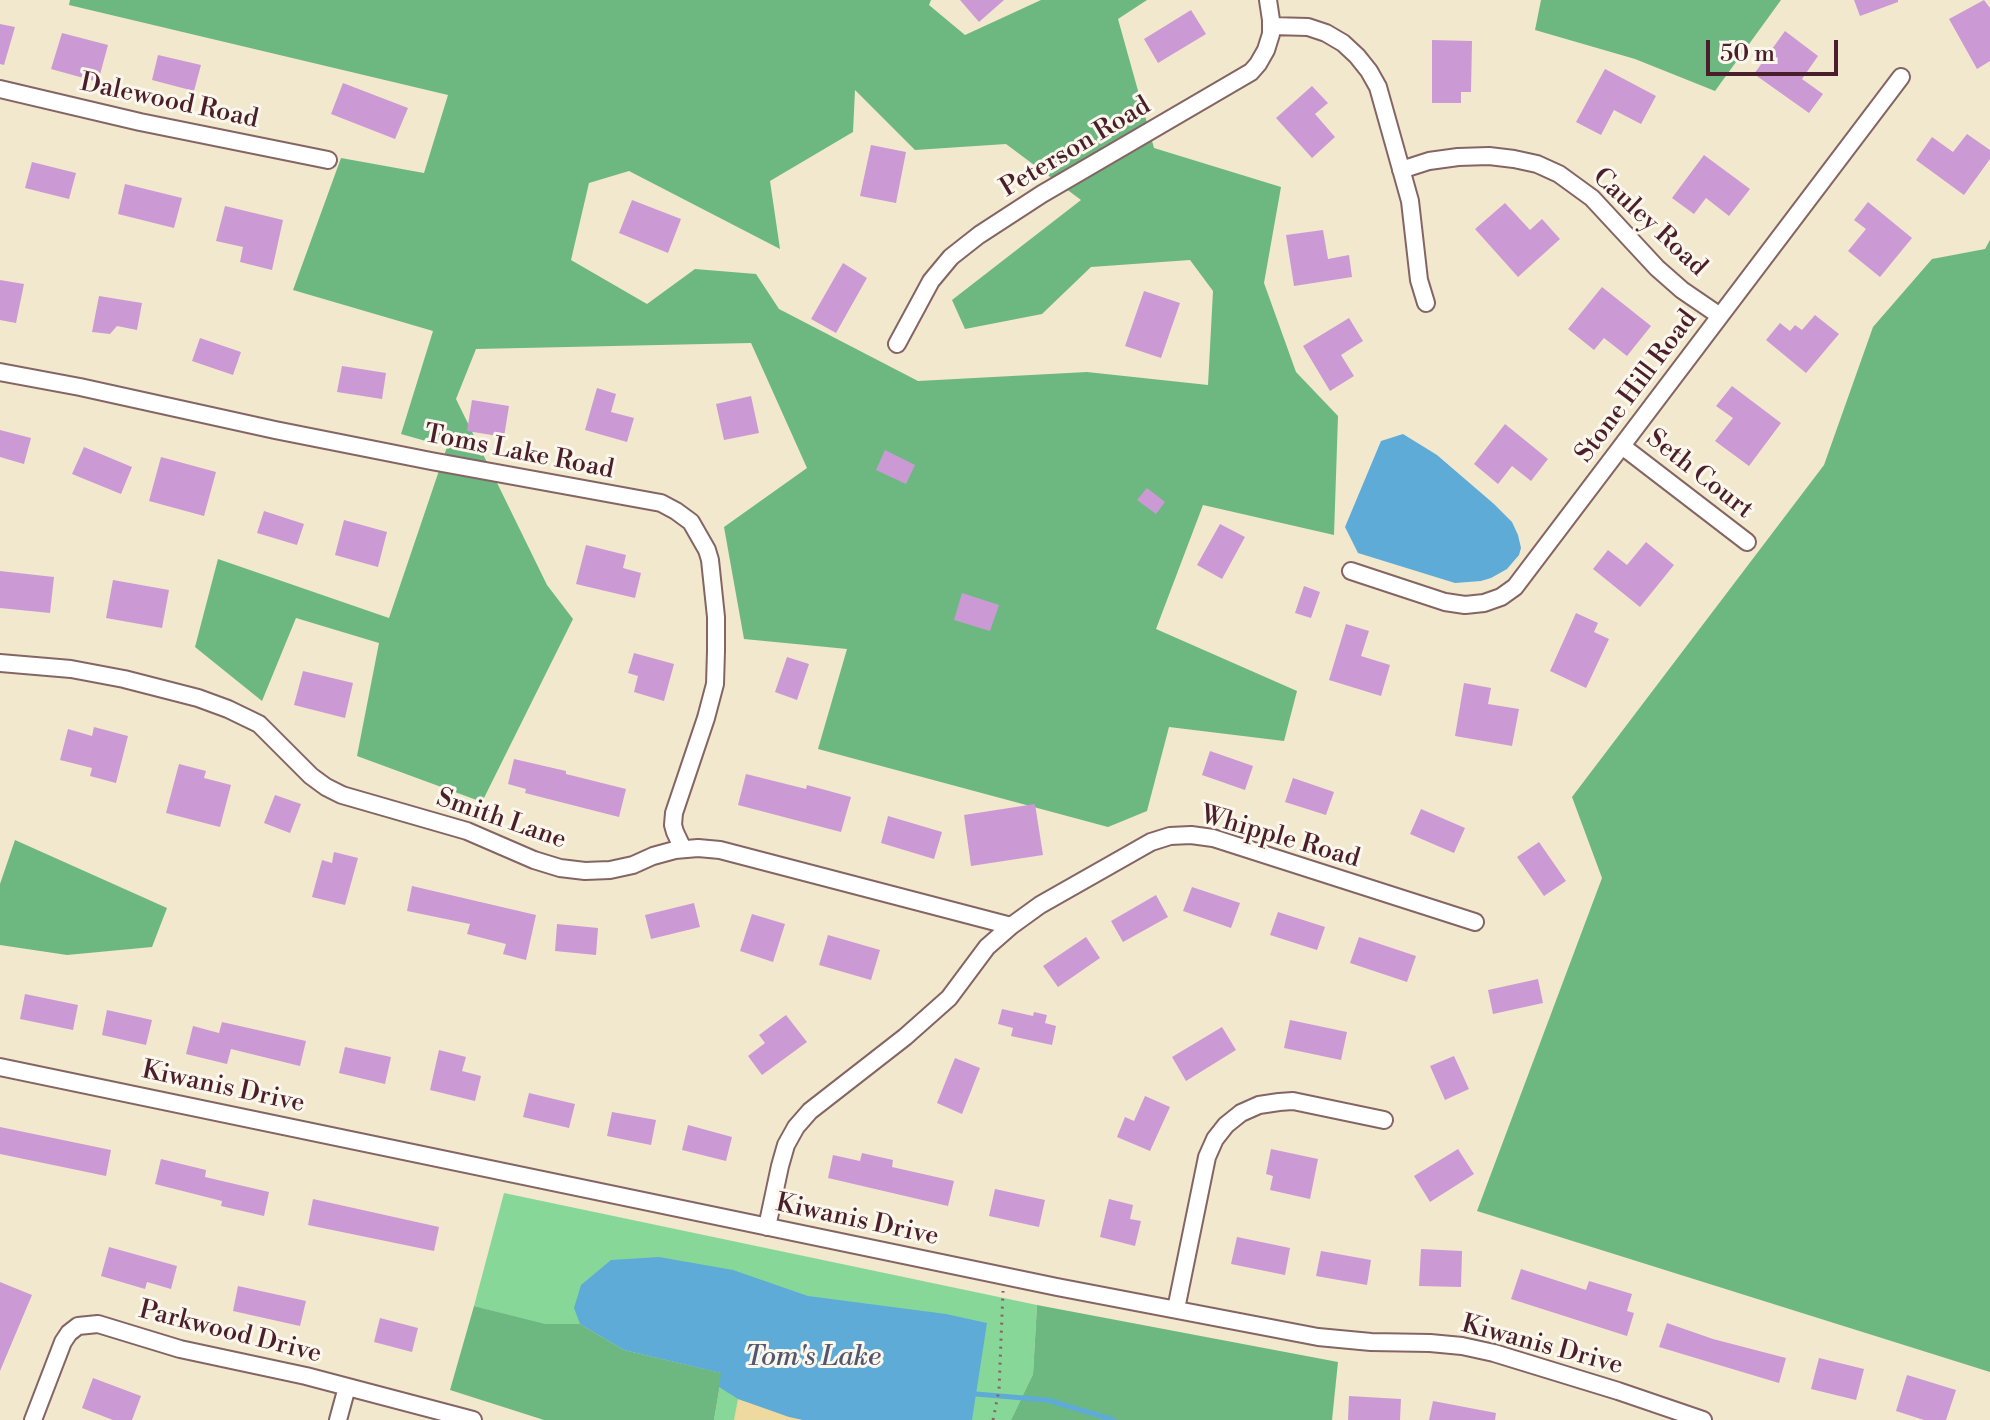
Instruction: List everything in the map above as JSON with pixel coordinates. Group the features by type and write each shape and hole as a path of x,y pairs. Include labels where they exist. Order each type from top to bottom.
{"street":[{"name":"Peterson Road","path":"897,344 931,281 951,257 979,235 1042,194 1251,72 1266,50 1271,34 1268,0"},
{"path":"1271,26 1308,27 1334,38 1357,56 1378,87 1410,201 1419,280 1426,303"},
{"name":"Stone Hill Road","path":"1351,571 1445,602 1465,605 1501,597 1515,587 1901,77"},
{"name":"Dalewood Road","path":"0,89 140,122 328,160"},
{"name":"Cauley Road","path":"1401,170 1429,161 1489,156 1537,164 1559,174 1592,198 1673,283 1720,316"},
{"name":"Toms Lake Road","path":"0,372 353,445 661,503 676,511 691,522 707,550 716,617 715,684 674,813 673,825 683,849"},
{"name":"Seth Court","path":"1622,446 1747,542"},
{"name":"Smith Lane","path":"0,663 71,669 198,698 259,724 311,776 342,795 467,831 560,868 610,870 683,849 720,850 1011,926"},
{"name":"Whipple Road","path":"767,1227 786,1145 810,1111 905,1037 949,998 987,947 1011,926 1040,905 1151,842 1170,836 1213,838 1475,922"},
{"name":"Kiwanis Drive","path":"0,1067 1004,1276 1318,1337 1473,1348 1703,1420"},
{"path":"1176,1309 1207,1157 1226,1125 1241,1113 1259,1105 1293,1101 1384,1120"},
{"name":"Parkwood Drive","path":"33,1420 63,1342 69,1333 86,1324 98,1324 180,1349 306,1376 473,1420"},
{"path":"338,1420 347,1387"}],"path":[{"path":"993,1420 999,1390 1004,1276"}],"green space":[{"path":"70,0 931,0 929,5 965,35 1041,0 1147,0 1118,19 1154,148 1281,187 1264,283 1296,372 1338,416 1334,535 1203,505 1156,629 1297,691 1284,741 1169,727 1147,811 1108,827 818,749 847,649 744,639 724,527 807,468 751,343 476,349 456,399 547,585 573,619 482,802 357,756 379,643 296,618 262,701 195,647 218,559 389,618 447,447 401,434 433,331 293,290 341,158 424,173 448,95 69,5","holes":["855,90 915,150 1006,144 1081,200 952,300 965,329 1042,314 1091,267 1190,260 1213,291 1208,385 1087,372 918,381 779,309 756,274 695,269 647,304 571,260 589,183 629,171 780,249 770,181 853,132"]},
{"path":"1541,0 1781,0 1715,91 1635,59 1535,30"},
{"path":"1990,240 1990,1372 1477,1211 1602,878 1572,797 1824,465 1873,327 1932,259 1985,249"},
{"path":"15,840 167,908 152,947 67,955 0,945 0,884"},
{"path":"504,1193 1037,1305 1033,1374 1011,1420 714,1420 722,1373 624,1350 580,1324 545,1325 474,1306"},
{"path":"1037,1305 1338,1362 1332,1420 1011,1420 1033,1374"},
{"path":"474,1306 545,1324 580,1324 624,1350 722,1373 714,1420 544,1420 450,1390"}],"sand":[{"path":"738,1399 815,1420 734,1420"}],"water":[{"path":"1403,434 1437,455 1512,522 1521,548 1507,569 1481,581 1455,583 1358,553 1345,527 1381,441"},
{"name":"Tom's Lake","path":"659,1257 733,1270 808,1296 946,1314 987,1323 972,1420 803,1420 789,1417 738,1399 719,1387 721,1373 624,1350 580,1324 574,1308 581,1285 611,1260"}],"building":[{"path":"960,0 1004,0 979,22"},
{"path":"1854,0 1898,0 1898,2 1860,16"},
{"path":"1984,0 1990,8 1990,61 1977,69 1949,19"},
{"path":"1191,10 1206,34 1158,63 1144,39"},
{"path":"0,24 15,27 4,65 0,64"},
{"path":"1785,31 1818,56 1802,79 1823,94 1809,113 1754,74"},
{"path":"62,33 108,45 98,82 51,69"},
{"path":"1432,40 1472,41 1471,92 1461,92 1461,103 1432,103"},
{"path":"158,55 201,65 194,91 152,80"},
{"path":"1605,69 1656,96 1641,124 1614,110 1601,135 1576,122"},
{"path":"343,83 408,108 395,139 331,114"},
{"path":"1312,86 1328,103 1315,114 1335,137 1312,158 1276,118"},
{"path":"1967,134 1990,150 1990,159 1964,195 1916,160 1932,137 1953,152"},
{"path":"871,145 906,152 896,203 860,196"},
{"path":"1704,155 1750,189 1729,216 1706,198 1694,214 1672,198"},
{"path":"32,162 76,173 69,199 25,188"},
{"path":"125,184 182,198 174,228 118,214"},
{"path":"632,200 681,219 668,253 619,233"},
{"path":"1868,202 1912,238 1880,277 1848,251 1866,229 1854,220"},
{"path":"1505,203 1530,230 1542,219 1560,239 1518,277 1475,229"},
{"path":"225,206 283,220 272,270 240,262 243,247 216,241"},
{"path":"1323,230 1328,259 1349,255 1352,277 1294,286 1286,235"},
{"path":"843,263 867,278 836,333 811,319"},
{"path":"0,280 24,284 16,323 0,320"},
{"path":"1602,287 1651,326 1627,356 1604,338 1594,350 1568,329"},
{"path":"1144,291 1180,303 1161,358 1125,346"},
{"path":"99,296 142,303 137,330 117,326 110,334 92,332"},
{"path":"1815,315 1839,334 1806,373 1766,340 1780,323 1790,331 1795,325 1802,330"},
{"path":"1349,318 1363,341 1341,355 1354,376 1330,391 1303,346"},
{"path":"200,338 241,352 233,375 192,361"},
{"path":"342,366 386,373 382,399 337,392"},
{"path":"1732,386 1781,423 1749,466 1715,441 1733,418 1716,406"},
{"path":"597,388 616,394 611,412 634,418 627,442 585,430"},
{"path":"751,396 759,433 724,440 716,404"},
{"path":"472,400 509,406 504,437 467,431"},
{"path":"1505,424 1548,459 1531,481 1512,466 1498,484 1474,464"},
{"path":"0,430 31,438 24,464 0,457"},
{"path":"84,447 132,467 121,494 72,474"},
{"path":"885,450 915,465 906,484 876,470"},
{"path":"161,457 216,472 204,516 149,501"},
{"path":"1147,488 1165,502 1156,514 1137,500"},
{"path":"264,511 304,524 297,545 257,533"},
{"path":"344,520 387,532 378,567 335,555"},
{"path":"1220,524 1245,537 1222,579 1197,565"},
{"path":"1646,542 1674,565 1640,607 1593,569 1608,550 1627,565"},
{"path":"586,545 626,555 623,568 641,573 635,598 576,584"},
{"path":"0,571 54,577 50,613 0,608"},
{"path":"113,580 169,590 162,628 106,618"},
{"path":"1304,586 1320,592 1311,618 1295,613"},
{"path":"962,593 999,605 990,631 954,620"},
{"path":"1576,613 1598,623 1594,632 1609,639 1586,688 1550,671"},
{"path":"1346,624 1369,631 1361,656 1390,665 1381,696 1329,680"},
{"path":"634,653 674,664 664,701 634,692 638,676 628,673"},
{"path":"787,657 809,664 797,700 775,692"},
{"path":"303,671 353,683 345,718 294,705"},
{"path":"1464,683 1491,688 1488,704 1519,709 1512,746 1455,736"},
{"path":"94,727 128,736 116,783 90,776 92,768 60,760 68,729 92,736"},
{"path":"1210,751 1253,766 1245,790 1202,775"},
{"path":"514,759 626,789 619,817 525,793 526,789 508,784"},
{"path":"179,764 206,771 204,778 231,785 220,827 166,813"},
{"path":"746,774 851,797 841,832 738,805"},
{"path":"1293,778 1334,792 1326,815 1285,802"},
{"path":"275,795 301,804 290,833 264,823"},
{"path":"1035,804 1043,855 971,866 964,815"},
{"path":"1421,809 1465,828 1454,853 1410,834"},
{"path":"888,816 942,832 934,859 881,843"},
{"path":"1539,842 1566,881 1544,896 1517,857"},
{"path":"334,852 358,858 345,905 312,897 322,860 332,863"},
{"path":"412,886 536,915 526,960 503,954 506,944 467,934 470,924 407,911"},
{"path":"1192,887 1240,903 1231,928 1183,911"},
{"path":"1156,895 1168,917 1123,942 1111,921"},
{"path":"694,903 700,927 651,939 645,915"},
{"path":"1278,912 1325,927 1317,950 1270,935"},
{"path":"752,914 785,924 773,962 740,951"},
{"path":"557,924 598,928 596,955 555,951"},
{"path":"828,935 880,950 871,980 819,965"},
{"path":"1086,937 1100,958 1058,987 1043,966"},
{"path":"1359,937 1416,956 1407,982 1350,963"},
{"path":"1538,979 1543,1003 1493,1014 1488,990"},
{"path":"25,994 78,1005 73,1030 20,1019"},
{"path":"1002,1009 1033,1016 1034,1012 1047,1015 1045,1023 1056,1026 1052,1045 1011,1036 1013,1028 998,1024"},
{"path":"107,1010 152,1020 146,1045 102,1035"},
{"path":"786,1015 807,1042 762,1075 748,1056 765,1043 759,1035"},
{"path":"1290,1020 1347,1032 1341,1060 1284,1048"},
{"path":"222,1022 306,1041 300,1066 231,1049 227,1064 186,1054 193,1026 219,1033"},
{"path":"1222,1027 1236,1050 1186,1081 1172,1057"},
{"path":"345,1047 391,1057 385,1084 339,1073"},
{"path":"439,1050 466,1057 462,1071 481,1076 475,1101 430,1090"},
{"path":"1454,1056 1469,1089 1445,1100 1430,1066"},
{"path":"955,1058 980,1068 962,1114 937,1103"},
{"path":"529,1093 575,1104 569,1128 523,1117"},
{"path":"1145,1096 1170,1107 1150,1151 1117,1137 1125,1117 1134,1121"},
{"path":"612,1112 656,1120 651,1145 607,1136"},
{"path":"688,1125 732,1137 726,1161 682,1150"},
{"path":"0,1127 111,1150 106,1176 0,1154"},
{"path":"1271,1149 1318,1159 1310,1199 1270,1190 1273,1176 1266,1174"},
{"path":"1458,1149 1474,1174 1430,1202 1414,1176"},
{"path":"862,1153 893,1160 892,1167 954,1181 948,1206 828,1178 833,1155 860,1161"},
{"path":"161,1159 206,1170 205,1177 269,1192 264,1216 221,1206 222,1201 155,1184"},
{"path":"995,1189 1045,1200 1039,1227 989,1216"},
{"path":"313,1199 439,1227 434,1251 308,1225"},
{"path":"1109,1199 1133,1205 1130,1219 1141,1221 1135,1246 1100,1237"},
{"path":"1237,1237 1290,1248 1285,1275 1231,1264"},
{"path":"109,1247 177,1266 171,1289 147,1282 145,1289 101,1276"},
{"path":"1421,1249 1462,1251 1461,1287 1419,1286"},
{"path":"1321,1251 1371,1260 1367,1285 1316,1276"},
{"path":"1521,1269 1586,1290 1589,1281 1632,1294 1627,1311 1634,1313 1627,1336 1511,1299"},
{"path":"0,1282 32,1295 0,1371"},
{"path":"238,1286 306,1301 300,1326 233,1311"},
{"path":"380,1318 418,1328 412,1352 374,1342"},
{"path":"1667,1323 1786,1358 1779,1383 1659,1347"},
{"path":"1819,1358 1864,1369 1856,1400 1811,1389"},
{"path":"1907,1375 1956,1390 1946,1420 1924,1420 1896,1411"},
{"path":"93,1378 141,1396 132,1420 113,1420 82,1408"},
{"path":"1349,1396 1401,1399 1400,1420 1348,1420"},
{"path":"1433,1401 1496,1413 1495,1420 1429,1420"}],"waterway":[{"path":"976,1394 1047,1400 1114,1420"}]}
